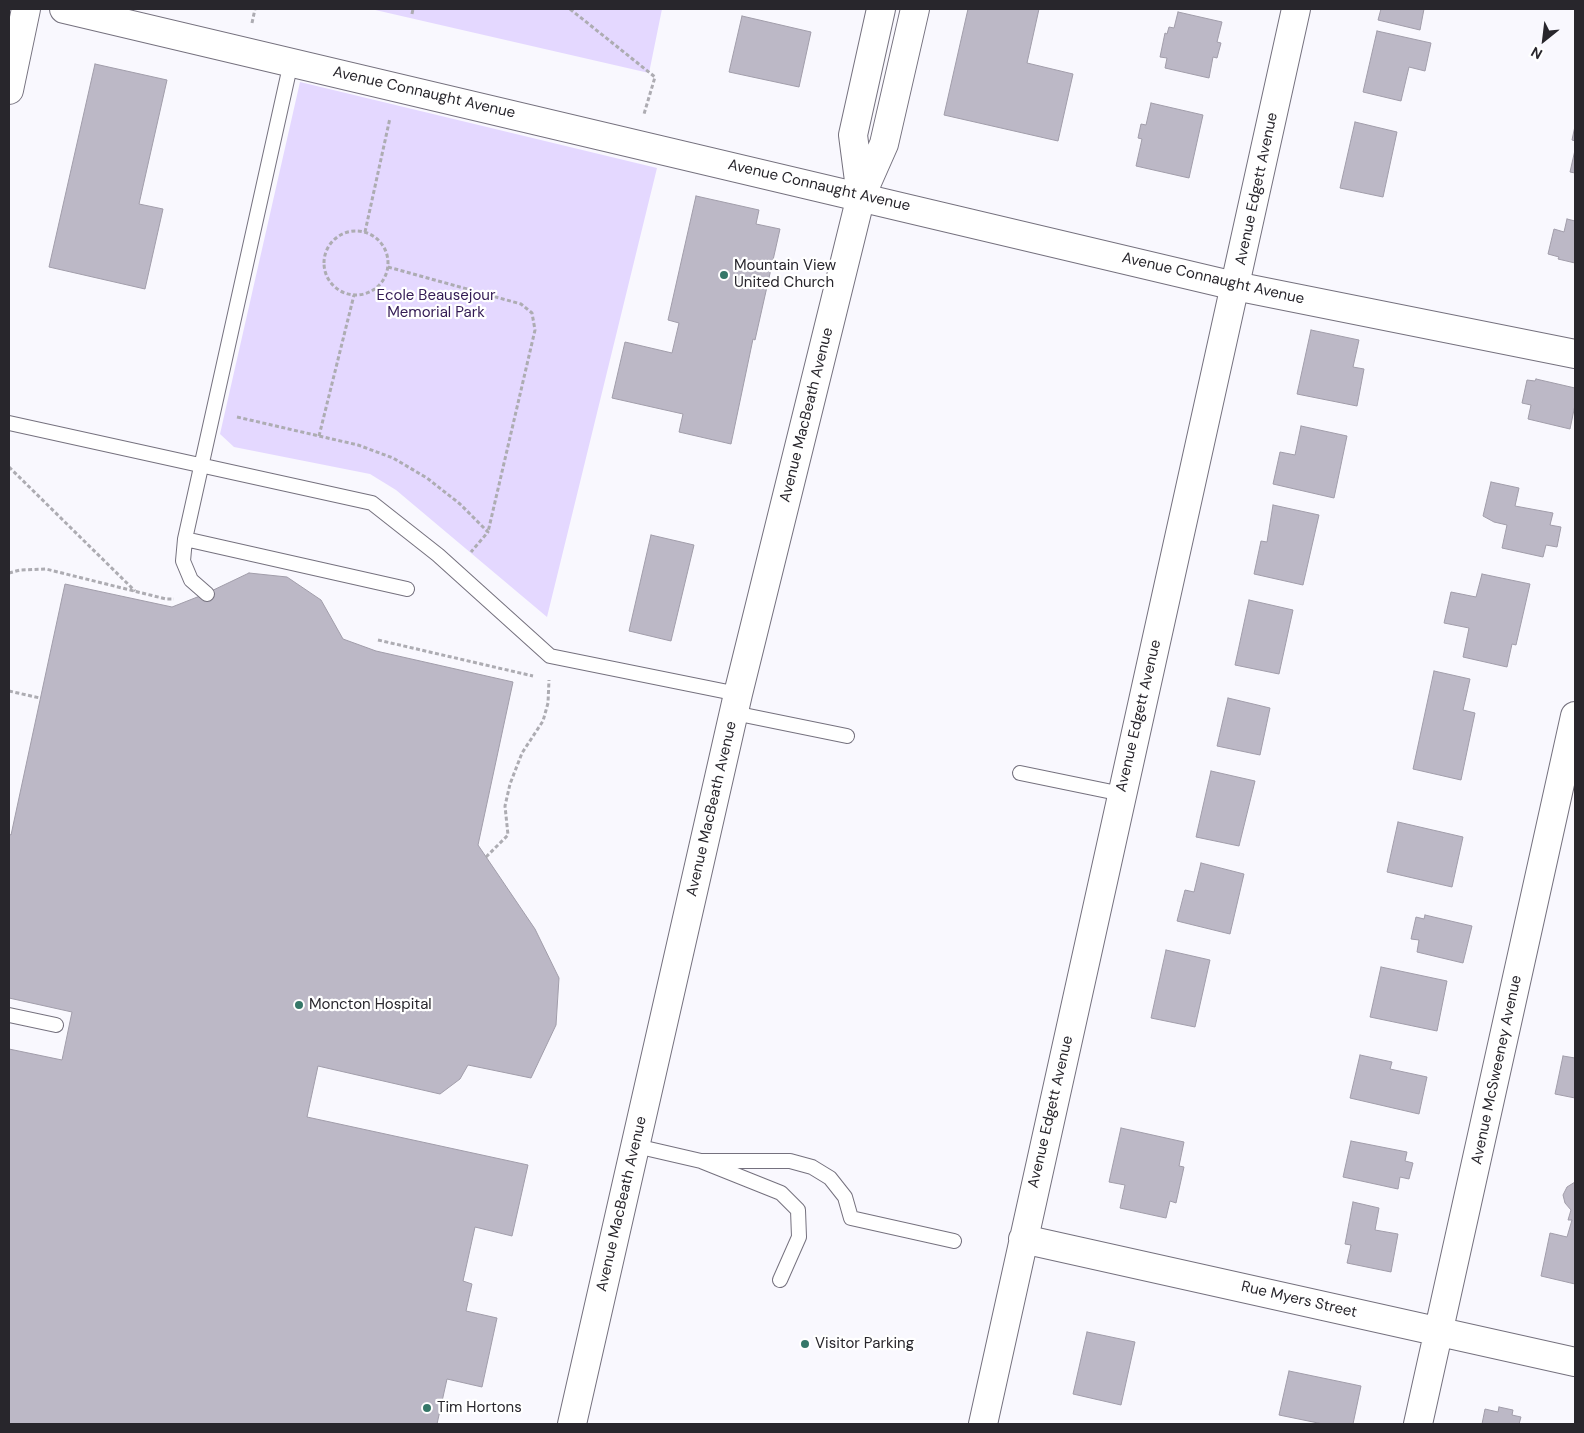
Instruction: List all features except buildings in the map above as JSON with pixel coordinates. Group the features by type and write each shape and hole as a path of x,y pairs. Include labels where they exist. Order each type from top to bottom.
{"street":[{"path":"9,90 26,9"},
{"name":"Avenue Connaught Avenue","path":"64,9 1236,286 1575,354"},
{"name":"Avenue MacBeath Avenue","path":"861,196 853,134 881,9"},
{"name":"Avenue MacBeath Avenue","path":"572,1424 736,704 861,196 884,144 915,9"},
{"name":"Avenue Edgett Avenue","path":"983,1424 1296,9"},
{"name":"Avenue McSweeney Avenue","path":"1418,1424 1575,716"},
{"name":"Rue Myers Street","path":"1023,1238 1575,1362"}],"lane":[{"path":"206,594 190,580 183,561 185,539 291,62"},
{"path":"9,423 372,503 438,555 550,656 736,704 847,736"},
{"path":"185,539 408,589"},
{"path":"1020,773 1122,794"},
{"path":"9,1015 56,1026"},
{"path":"636,1146 701,1161 781,1193 798,1210 799,1237 780,1280"},
{"path":"701,1161 790,1161 812,1167 830,1178 844,1197 851,1218 954,1241"}],"path":[{"path":"412,14 413,9"},
{"path":"570,9 655,77 636,143"},
{"path":"365,232 397,87"},
{"path":"351,232 365,232 378,240 386,253 388,267 384,280 379,286 370,292 354,296 339,290 330,282 325,270 324,261 327,250 338,237 351,232"},
{"path":"388,267 521,304 532,313 535,330 488,532 469,554"},
{"path":"319,436 354,296"},
{"path":"234,416 358,444 393,458 427,478 460,504 488,532"},
{"path":"9,467 136,592"},
{"path":"9,573 20,570 46,569 166,599 181,598 190,580"},
{"path":"378,640 539,677"},
{"path":"486,857 508,835 505,806 510,784 522,753 543,721 548,703 549,679"},
{"path":"9,691 40,698"}],"green space":[{"path":"371,9 662,9 649,73"},
{"name":"Ecole Beausejour Memorial Park","path":"300,82 657,168 547,617 396,490 370,474 234,447 220,434"}],"place":[{"name":"Mountain View United Church","path":"724,275"},
{"name":"Moncton Hospital","path":"299,1005"},
{"name":"Visitor Parking","path":"805,1344"},
{"name":"Tim Hortons","path":"427,1408"}]}
